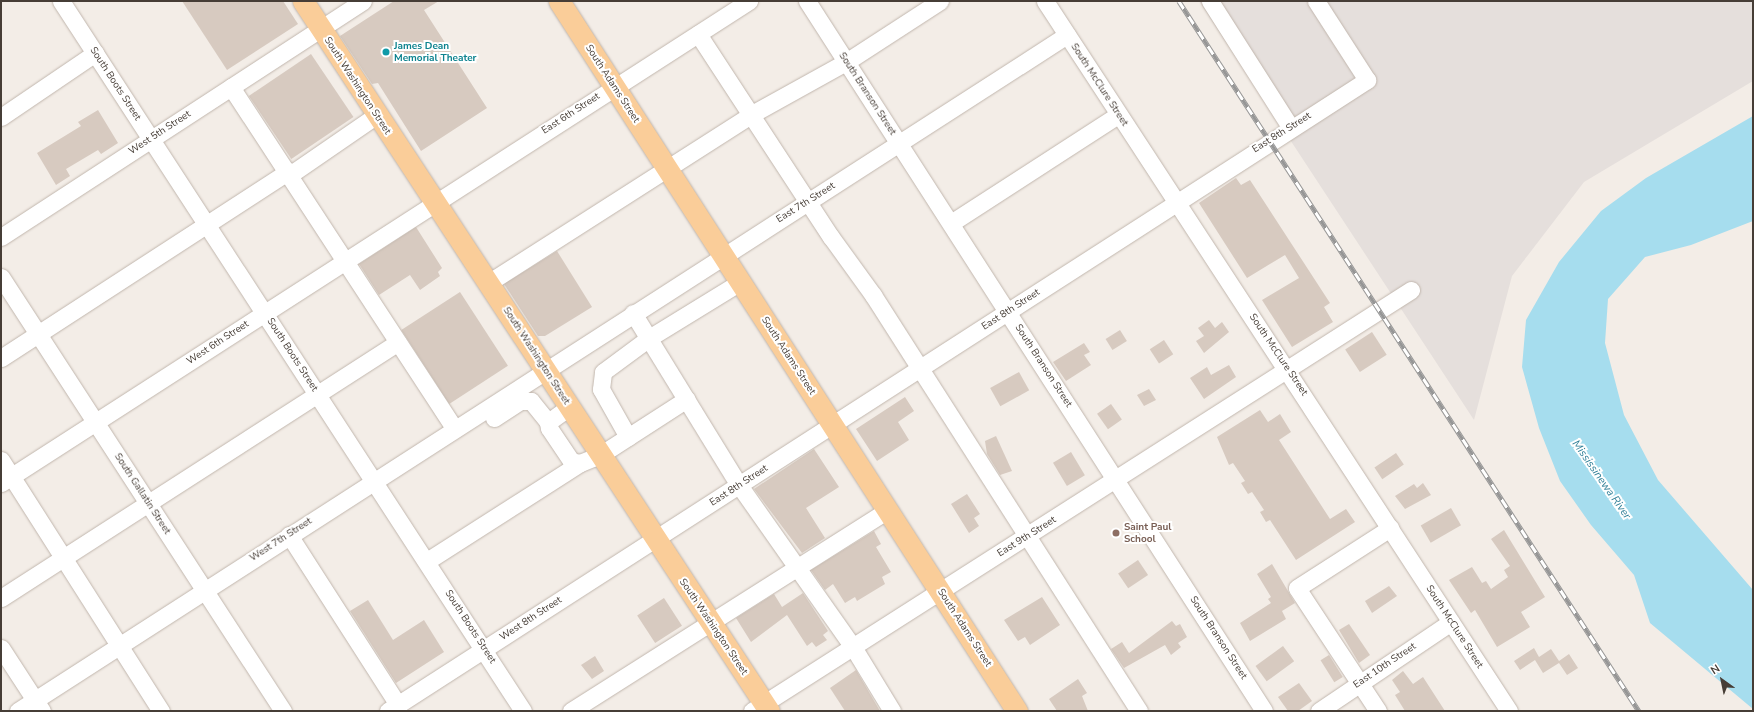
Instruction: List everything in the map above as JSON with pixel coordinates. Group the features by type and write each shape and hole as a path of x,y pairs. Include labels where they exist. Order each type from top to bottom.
{"main road":[{"name":"South Washington Street","path":"304,1 320,29 488,283 654,540 709,621 762,708"},
{"name":"South Adams Street","path":"559,1 1017,711"}],"street":[{"name":"South Boots Street","path":"61,1 485,649 523,711"},
{"name":"West 5th Street","path":"1,238 363,1"},
{"name":"East 6th Street","path":"434,202 749,1"},
{"name":"South Branson Street","path":"807,1 1117,480 1264,711"},
{"path":"488,283 668,170 752,114 846,62 940,1"},
{"name":"South McClure Street","path":"1045,1 1174,201 1287,369 1390,528 1450,622 1502,709"},
{"path":"1210,1 1291,128"},
{"name":"East 8th Street","path":"654,540 1008,312 1174,201 1367,80 1316,1"},
{"path":"698,34 809,202 873,295 918,370 1028,537 1139,711"},
{"name":"East 7th Street","path":"544,369 900,144 1067,35"},
{"path":"1,117 95,54"},
{"path":"231,87 290,172 454,428"},
{"path":"1,358 377,115"},
{"path":"950,223 1118,115"},
{"name":"West 6th Street","path":"6,480 434,202"},
{"name":"South Gallatin Street","path":"1,277 283,711"},
{"path":"628,437 601,389 603,372 649,338 740,282"},
{"name":"East 9th Street","path":"762,708 854,647 1117,480 1411,290"},
{"path":"633,313 740,485 795,567 854,647 892,711"},
{"path":"1,598 149,505 398,342"},
{"name":"West 7th Street","path":"18,711 38,706 119,645 544,369"},
{"path":"427,561 580,463 600,455 687,399"},
{"path":"494,418 520,401 531,401 548,422 571,461 580,463"},
{"path":"548,422 569,407"},
{"path":"1,460 6,480 64,559 161,711"},
{"path":"571,711 709,621 888,510"},
{"path":"1378,711 1298,588 1390,528"},
{"path":"289,535 393,708"},
{"name":"West 8th Street","path":"393,708 654,540"},
{"name":"East 10th Street","path":"1319,711 1450,622"},
{"path":"1,648 38,706"}],"shaded area":[{"path":"1199,1 1753,1 1753,81 1584,182 1512,276 1474,420"}],"water":[{"name":"Mississinewa River","path":"1753,116 1753,221 1691,245 1645,257 1608,299 1605,343 1624,415 1658,480 1753,590 1753,709 1650,623 1634,575 1591,525 1560,481 1539,428 1522,367 1526,320 1559,262 1601,211 1646,178"}],"building":[{"path":"182,1 283,1 298,24 227,70"},
{"path":"394,1 439,1 424,10 487,108 421,151 378,83 372,84 340,36"},
{"path":"311,54 353,117 291,159 249,96"},
{"path":"98,110 118,143 101,154 98,150 66,169 70,176 56,185 37,153 81,126 78,122"},
{"path":"1236,178 1241,185 1250,180 1330,303 1324,307 1333,322 1292,347 1262,300 1299,278 1285,255 1247,278 1199,203"},
{"path":"416,227 442,268 438,272 440,276 420,290 410,275 379,295 359,264"},
{"path":"557,251 592,307 545,336 538,336 504,284"},
{"path":"460,292 508,366 449,404 401,330"},
{"path":"1209,320 1215,328 1222,322 1229,332 1204,353 1196,341 1204,336 1198,328"},
{"path":"1120,330 1127,341 1112,350 1106,339"},
{"path":"1372,332 1387,355 1360,372 1345,349"},
{"path":"1164,340 1173,354 1159,364 1150,349"},
{"path":"1084,343 1090,352 1084,355 1091,365 1066,381 1053,362"},
{"path":"1229,365 1236,377 1204,399 1190,378 1207,367 1211,375"},
{"path":"1019,372 1029,390 1000,406 990,388"},
{"path":"1149,389 1156,400 1144,406 1137,395"},
{"path":"905,397 914,411 898,422 909,440 877,461 856,429"},
{"path":"1111,404 1122,420 1108,429 1097,414"},
{"path":"1260,410 1268,422 1280,414 1291,432 1279,440 1330,519 1346,509 1355,522 1296,560 1270,520 1266,522 1260,512 1264,510 1252,492 1248,494 1241,483 1245,481 1233,463 1229,465 1217,437"},
{"path":"996,436 1012,471 1000,475 987,454 985,441"},
{"path":"814,449 839,487 806,508 825,538 802,553 754,489"},
{"path":"1071,452 1085,475 1067,486 1053,463"},
{"path":"1396,453 1404,465 1382,479 1374,468"},
{"path":"1423,483 1431,495 1405,509 1395,496 1414,484 1417,488"},
{"path":"967,494 980,514 974,518 979,526 969,533 951,504"},
{"path":"1451,508 1461,525 1431,543 1421,526"},
{"path":"1504,530 1545,597 1521,612 1530,627 1497,647 1475,610 1471,613 1449,580 1472,567 1482,583 1486,581 1491,589 1508,577 1504,570 1510,566 1491,539"},
{"path":"874,531 881,544 876,547 891,572 882,577 885,584 857,601 855,597 845,603 833,584 825,590 811,570"},
{"path":"1138,560 1148,575 1128,588 1118,573"},
{"path":"1272,564 1295,603 1282,611 1286,619 1250,641 1240,623 1271,603 1268,599 1271,597 1257,574"},
{"path":"1389,586 1397,596 1372,613 1365,601"},
{"path":"803,593 828,631 823,635 827,640 816,647 812,642 807,646 787,615 751,642 736,618 774,594 782,607"},
{"path":"1042,597 1060,625 1030,645 1025,637 1018,641 1004,620"},
{"path":"664,598 682,626 655,643 637,615"},
{"path":"368,600 393,640 424,620 444,652 396,683 350,611"},
{"path":"1172,621 1176,626 1180,624 1187,637 1178,643 1181,647 1171,655 1165,645 1124,668 1111,649 1122,642 1129,653"},
{"path":"1349,624 1370,655 1359,663 1339,630"},
{"path":"1283,646 1294,661 1267,681 1255,666"},
{"path":"1534,648 1539,657 1551,649 1559,661 1569,654 1578,668 1567,675 1559,663 1543,673 1535,660 1520,670 1514,661"},
{"path":"1329,655 1343,677 1334,682 1321,660"},
{"path":"595,656 604,671 592,679 581,665"},
{"path":"856,670 880,711 845,711 830,688"},
{"path":"1403,671 1413,684 1423,677 1445,711 1405,711 1395,695 1400,692 1392,680"},
{"path":"1078,679 1087,693 1082,696 1088,711 1057,711 1049,699"},
{"path":"1299,683 1312,701 1298,711 1288,711 1278,697"}],"railway":[{"path":"1179,1 1639,711"}],"place":[{"name":"James Dean Memorial Theater","path":"386,52"},
{"name":"Saint Paul School","path":"1116,533"}]}
